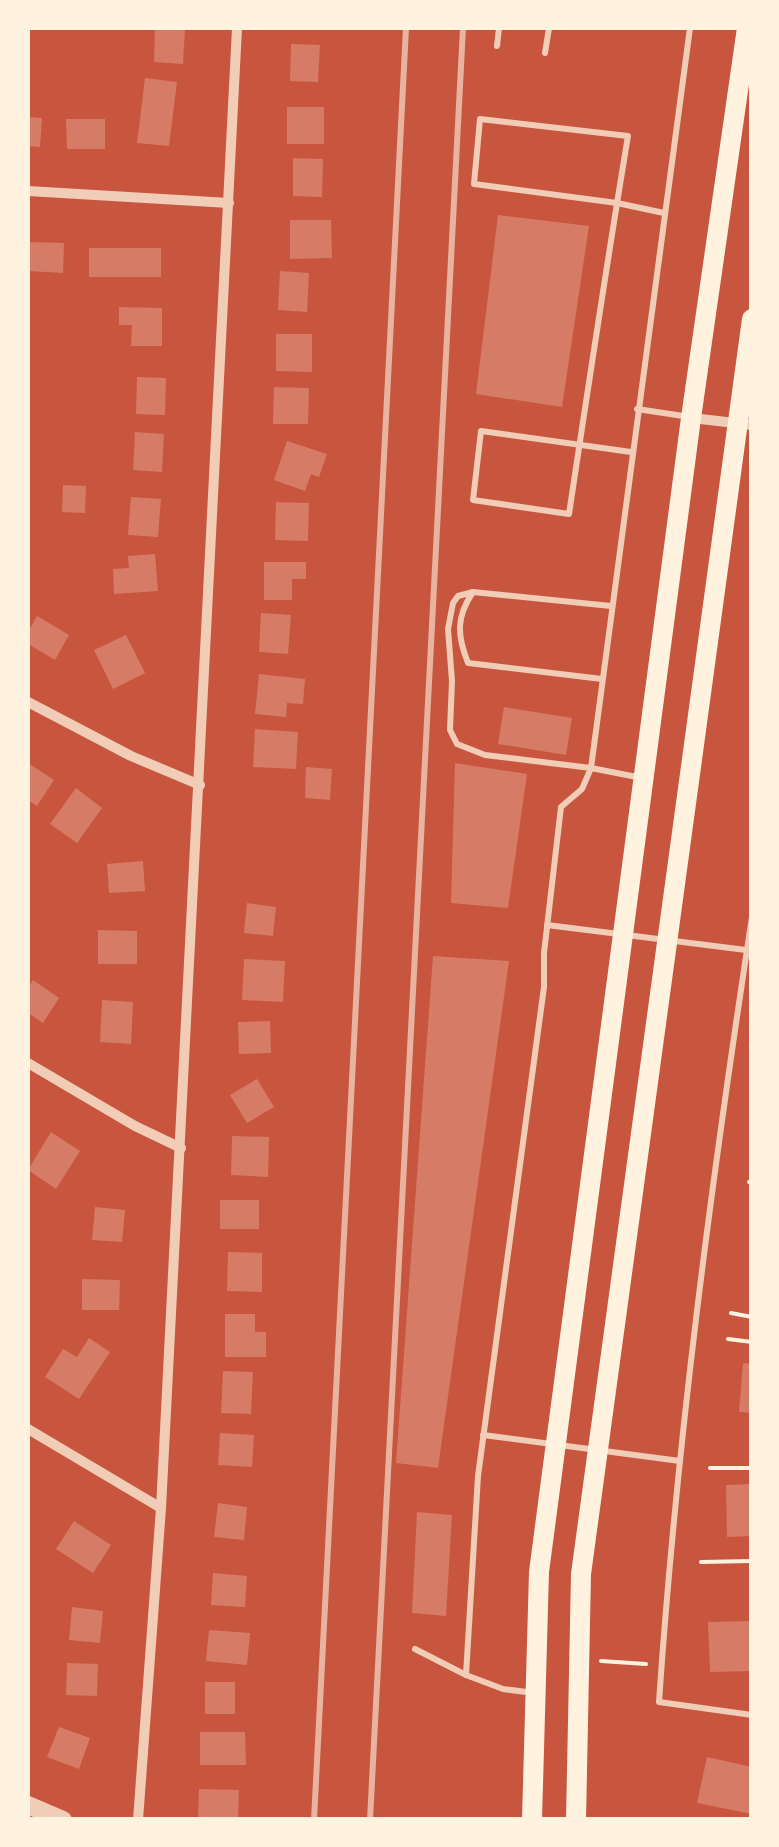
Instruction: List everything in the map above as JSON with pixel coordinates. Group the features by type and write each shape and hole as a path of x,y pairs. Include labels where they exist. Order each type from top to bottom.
{"main road":[{"path":"532,1820 539,1572 691,418 746,74 748,28"},
{"path":"576,1820 581,1574 666,938 744,424 752,319"}],"street":[{"path":"138,1820 161,1508 181,1148 237,28"},
{"path":"28,191 228,203"},
{"path":"691,418 744,424"},
{"path":"28,702 131,756 200,785"},
{"path":"28,1063 181,1148"},
{"path":"28,1428 161,1508"},
{"path":"28,1804 63,1820"}],"lane":[{"path":"496,46 499,28"},
{"path":"545,53 549,28"},
{"path":"466,1675 478,1476 544,986 561,807 582,789 591,768 690,28"},
{"path":"631,452 580,445 480,431 473,500 569,514 580,445 617,203 628,136 480,119 474,184 617,203 664,213"},
{"path":"637,408 691,418"},
{"path":"611,606 473,592 458,596 452,602 448,629 450,730 457,744 485,755 644,778"},
{"path":"473,592 460,610 458,639 468,662 602,679"},
{"path":"752,917 696,1306 659,1702 752,1715"},
{"path":"547,925 746,950"},
{"path":"483,1436 680,1461"},
{"path":"416,1649 504,1689 536,1693"}],"path":[{"path":"731,1313 752,1318"},
{"path":"728,1339 752,1342"},
{"path":"710,1468 752,1468"},
{"path":"701,1562 752,1562"},
{"path":"601,1661 662,1666"}],"building":[{"path":"155,28 185,28 183,64 154,62"},
{"path":"291,44 320,45 318,82 290,81"},
{"path":"145,78 177,82 169,146 137,143"},
{"path":"287,107 324,107 324,144 287,144"},
{"path":"28,117 42,118 40,147 28,146"},
{"path":"66,119 105,119 105,149 67,149"},
{"path":"293,158 323,159 322,197 293,196"},
{"path":"498,215 589,226 562,407 476,394"},
{"path":"290,220 331,220 332,258 290,259"},
{"path":"28,242 64,243 63,273 28,271"},
{"path":"89,248 161,248 161,277 89,277"},
{"path":"280,271 309,273 307,312 278,310"},
{"path":"119,307 162,308 162,346 131,346 132,325 119,325"},
{"path":"276,334 312,334 312,372 276,371"},
{"path":"137,377 166,378 165,415 136,414"},
{"path":"274,387 309,388 308,424 273,424"},
{"path":"135,432 164,434 162,472 133,470"},
{"path":"287,441 327,454 319,477 311,474 305,491 274,480"},
{"path":"63,485 86,486 85,513 62,512"},
{"path":"131,497 161,499 158,537 128,535"},
{"path":"276,502 309,503 308,541 275,540"},
{"path":"155,554 158,591 114,594 113,569 129,568 128,556"},
{"path":"264,562 306,562 306,579 292,579 292,600 264,600"},
{"path":"261,613 291,615 288,654 259,652"},
{"path":"37,616 69,635 55,660 28,644 28,632"},
{"path":"126,635 145,673 113,689 94,650"},
{"path":"259,674 305,679 303,704 287,703 286,717 255,714"},
{"path":"504,707 572,718 566,755 498,744"},
{"path":"255,729 298,732 296,769 253,767"},
{"path":"28,763 54,780 37,806 28,800"},
{"path":"455,763 527,774 508,908 451,903"},
{"path":"306,767 332,769 330,800 305,798"},
{"path":"76,788 102,808 77,843 50,824"},
{"path":"143,861 145,891 109,893 107,864"},
{"path":"247,903 276,907 273,936 244,933"},
{"path":"98,930 137,931 137,964 98,964"},
{"path":"433,956 509,961 438,1468 396,1463"},
{"path":"244,959 285,961 283,1002 242,1000"},
{"path":"33,980 59,998 43,1023 28,1013 28,988"},
{"path":"102,1000 133,1002 131,1044 100,1042"},
{"path":"270,1021 271,1053 239,1054 238,1022"},
{"path":"257,1079 274,1107 247,1123 230,1095"},
{"path":"51,1132 80,1151 56,1189 28,1170"},
{"path":"232,1136 269,1137 268,1177 231,1175"},
{"path":"220,1200 259,1200 259,1229 220,1229"},
{"path":"95,1207 125,1210 122,1242 92,1240"},
{"path":"228,1252 262,1253 262,1292 227,1291"},
{"path":"82,1279 120,1280 119,1310 82,1310"},
{"path":"225,1314 255,1314 255,1332 266,1332 266,1357 225,1357"},
{"path":"89,1338 110,1352 79,1399 45,1377 63,1349 77,1357"},
{"path":"743,1363 752,1364 752,1413 739,1412"},
{"path":"223,1371 253,1372 251,1414 221,1413"},
{"path":"220,1433 254,1435 252,1467 218,1465"},
{"path":"752,1484 752,1536 727,1537 726,1485"},
{"path":"218,1503 247,1507 244,1540 214,1537"},
{"path":"417,1512 452,1515 446,1616 412,1613"},
{"path":"74,1521 111,1545 93,1573 56,1549"},
{"path":"213,1573 247,1576 245,1607 211,1605"},
{"path":"72,1607 103,1611 100,1643 69,1640"},
{"path":"752,1621 752,1671 710,1672 708,1622"},
{"path":"209,1630 250,1633 247,1665 206,1661"},
{"path":"67,1663 98,1664 97,1696 66,1695"},
{"path":"205,1682 235,1682 235,1714 205,1714"},
{"path":"59,1727 90,1738 79,1769 47,1757"},
{"path":"200,1732 245,1732 246,1765 200,1765"},
{"path":"707,1757 752,1767 752,1814 697,1803"},
{"path":"199,1789 239,1790 238,1820 198,1820"}],"railway":[{"path":"314,1820 406,28"},
{"path":"370,1820 463,28"}]}
